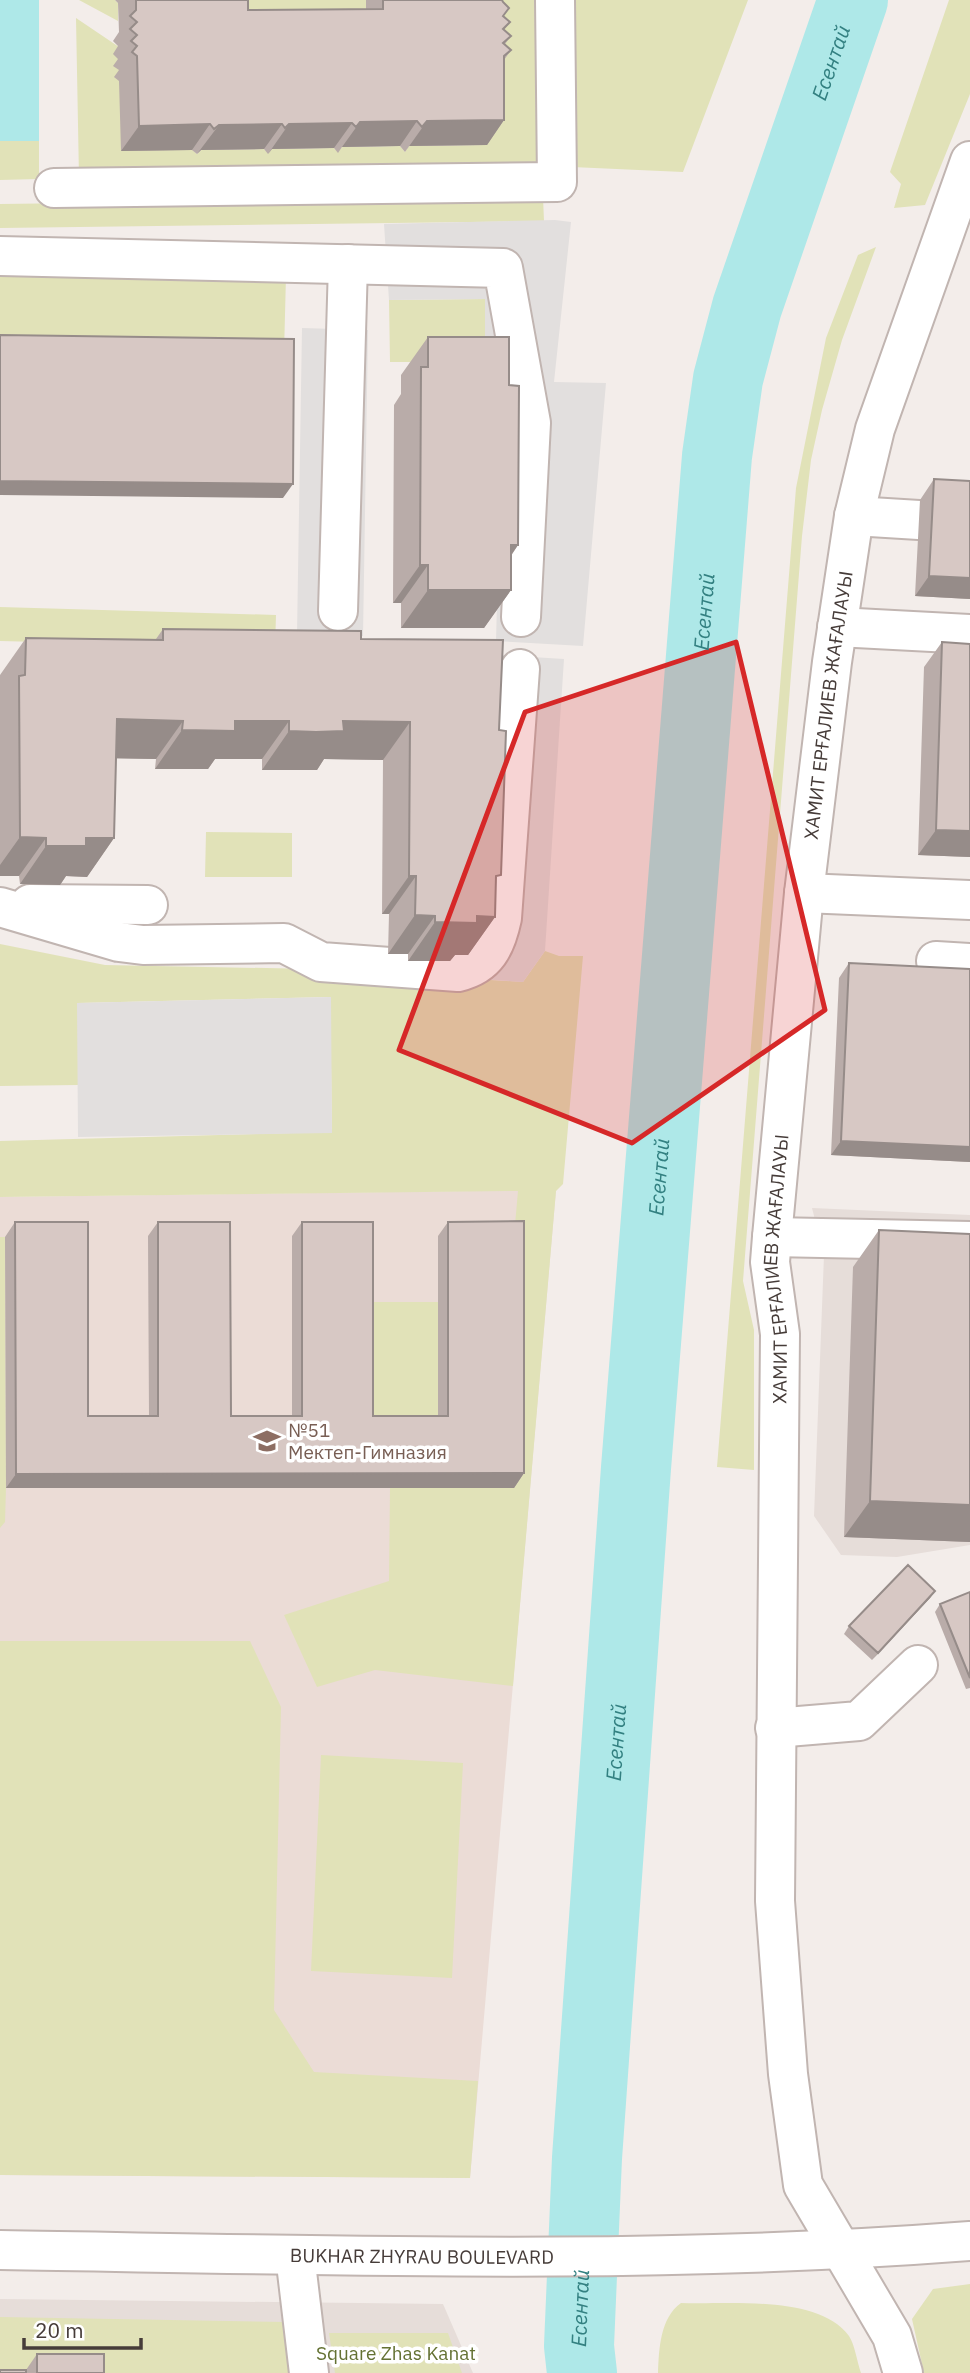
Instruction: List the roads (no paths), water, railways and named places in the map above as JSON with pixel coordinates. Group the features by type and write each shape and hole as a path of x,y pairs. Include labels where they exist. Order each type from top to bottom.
{"street":[{"path":"54,188 557,182 555,0"},
{"name":"ХАМИТ ЕРҒАЛИЕВ ЖАҒАЛАУЫ","path":"903,2373 892,2336 803,2185 788,2074 775,1901 780,1334 770,1262 804,893 837,627 854,516 875,429 970,161"},
{"path":"0,256 503,268 531,423 521,617"},
{"path":"338,611 348,264"},
{"path":"854,516 919,520"},
{"path":"837,627 970,634"},
{"path":"0,905 119,942 143,945 284,943 321,962 458,971 473,968 492,948 502,918 520,669"},
{"path":"804,893 970,900"},
{"path":"0,905 148,905"},
{"path":"772,1237 970,1241"},
{"path":"775,1728 859,1721 918,1665"},
{"name":"BUKHAR ZHYRAU BOULEVARD","path":"842,2251 970,2224"},
{"name":"BUKHAR ZHYRAU BOULEVARD","path":"0,2250 630,2258 842,2251 970,2241"},
{"path":"295,2255 309,2373"}],"water":[{"path":"0,0 39,0 39,141 0,141"}],"waterway":[{"name":"Есентай","path":"582,2373 579,2346 587,2158 636,1468 717,456 728,379 747,307 853,0"}],"place":[{"name":"№51 Мектеп-Гимназия","path":"267,1441"}],"park label":[{"name":"Square Zhas Kanat","path":"396,2353"}]}
